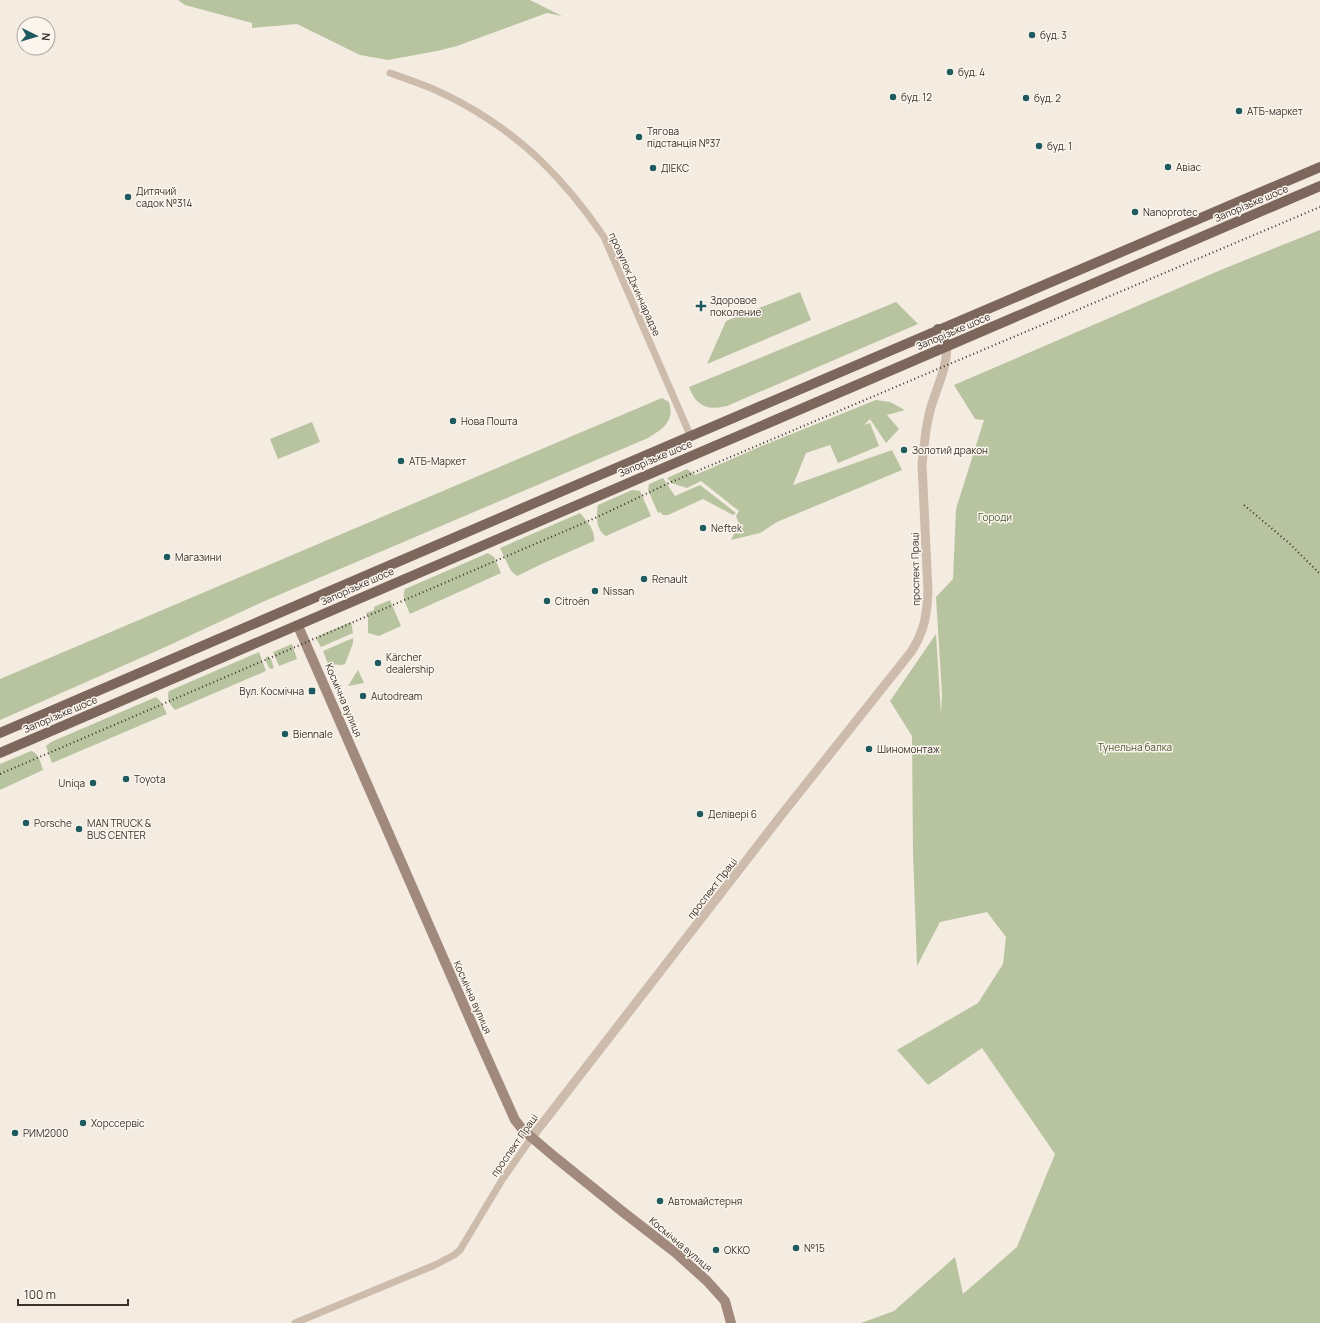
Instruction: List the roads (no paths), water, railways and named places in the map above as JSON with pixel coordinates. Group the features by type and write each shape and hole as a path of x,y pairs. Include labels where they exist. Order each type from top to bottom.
{"main road":[{"name":"Запорізьке шосе","path":"0,733 500,517 691,437 938,329 1320,167"},
{"name":"Запорізьке шосе","path":"0,753 1320,186"},
{"path":"938,329 947,346"},
{"path":"691,437 698,453"},
{"name":"Космічна вулиця","path":"290,608 510,1111 519,1126 622,1212 676,1253 707,1281 725,1302 731,1323"}],"street":[{"name":"провулок Джинчарадзе","path":"390,73 432,88 461,103 496,125 539,159 577,200 604,237 691,437"},
{"name":"проспект Праці","path":"296,1323 435,1265 454,1255 460,1250 502,1180 532,1137 783,813 911,652 921,636 927,611 928,592 922,464 929,415 946,365 947,346"}],"railway":[{"path":"0,774 593,519 669,483 1320,207"},
{"path":"1244,505 1289,543 1320,574"}],"place":[{"name":"буд. 3","path":"1032,35"},
{"name":"буд. 4","path":"950,72"},
{"name":"буд. 12","path":"893,97"},
{"name":"буд. 2","path":"1026,98"},
{"name":"АТБ-маркет","path":"1239,111"},
{"name":"Тягова пiдстанцiя №37","path":"639,137"},
{"name":"буд. 1","path":"1039,146"},
{"name":"Авіас","path":"1168,167"},
{"name":"ДІЕКС","path":"653,168"},
{"name":"Дитячий садок №314","path":"128,197"},
{"name":"Nanoprotec","path":"1135,212"},
{"name":"Здоровое поколение","path":"701,306"},
{"name":"Нова Пошта","path":"453,421"},
{"name":"Золотий дракон","path":"904,450"},
{"name":"АТБ-Маркет","path":"401,461"},
{"name":"Neftek","path":"703,528"},
{"name":"Магазини","path":"167,557"},
{"name":"Renault","path":"644,579"},
{"name":"Nissan","path":"595,591"},
{"name":"Citroën","path":"547,601"},
{"name":"Kärcher dealership","path":"378,663"},
{"name":"Вул. Космічна","path":"312,691"},
{"name":"Autodream","path":"363,696"},
{"name":"Biennale","path":"285,734"},
{"name":"Шиномонтаж","path":"869,749"},
{"name":"Toyota","path":"126,779"},
{"name":"Uniqa","path":"93,783"},
{"name":"Делівері 6","path":"700,814"},
{"name":"Porsche","path":"26,823"},
{"name":"MAN TRUCK & BUS CENTER","path":"79,829"},
{"name":"Хорссервіс","path":"83,1123"},
{"name":"РИМ2000","path":"15,1133"},
{"name":"Автомайстерня","path":"660,1201"},
{"name":"№15","path":"796,1248"},
{"name":"OKKO","path":"716,1250"}],"park label":[{"name":"Городи","path":"995,517"},
{"name":"Тунельна балка","path":"1135,747"}]}
